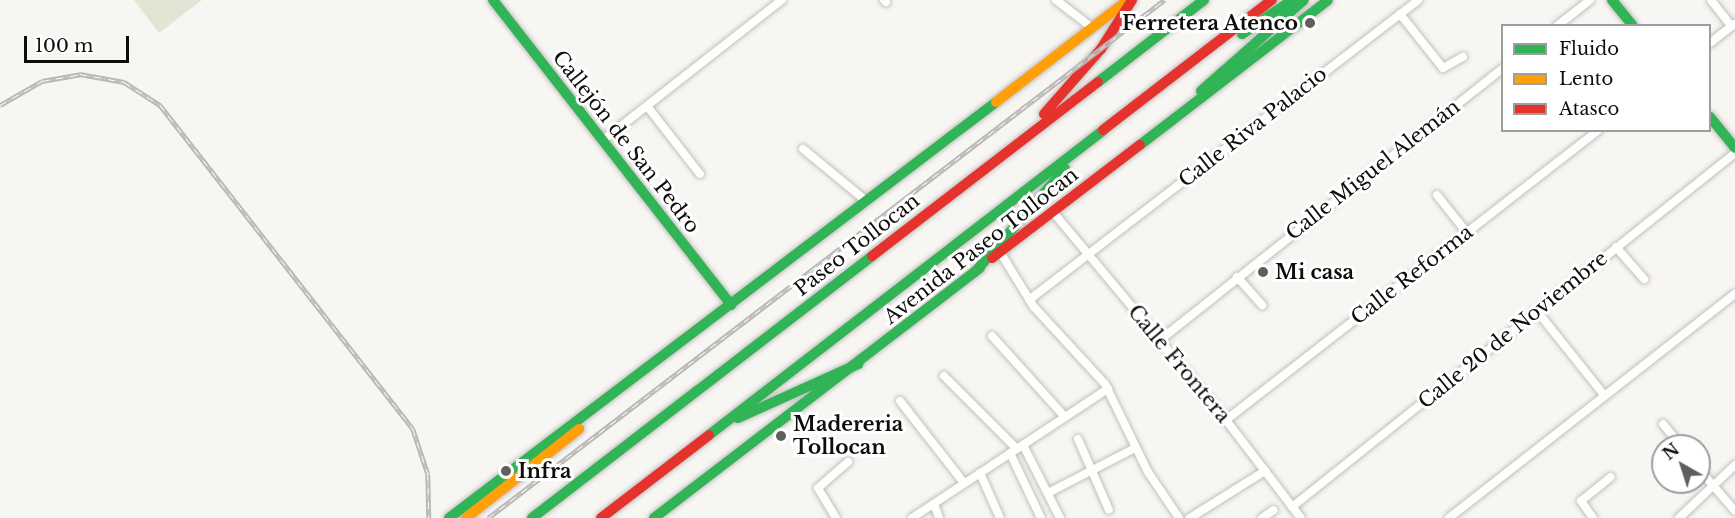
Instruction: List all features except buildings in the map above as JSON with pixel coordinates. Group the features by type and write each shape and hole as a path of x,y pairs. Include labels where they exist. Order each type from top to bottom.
{"main road":[{"name":"Callejón de San Pedro","path":"494,0 731,305"},
{"path":"449,518 720,314 1128,0"},
{"path":"954,192 1067,90 1132,0"},
{"name":"Paseo Tollocan","path":"532,518 1204,0"},
{"path":"601,518 1272,0"},
{"path":"1193,61 1292,0"},
{"path":"1184,112 1202,89 1304,0"},
{"name":"Avenida Paseo Tollocan","path":"654,518 858,364 1328,0"},
{"path":"1612,0 1631,24"},
{"path":"1711,118 1735,148"},
{"path":"975,272 1093,139"},
{"path":"466,518 488,497 679,353 720,314"},
{"path":"717,428 858,364"}],"street":[{"path":"602,141 782,0"},
{"path":"1056,0 1091,27"},
{"name":"Calle Riva Palacio","path":"1029,300 1418,0"},
{"path":"1560,24 1590,0"},
{"path":"1711,0 1733,24 1711,42"},
{"path":"1400,14 1443,68 1463,57"},
{"name":"Calle Miguel Alemán","path":"1160,340 1501,71"},
{"path":"647,106 700,174"},
{"name":"Calle Reforma","path":"1226,420 1595,132"},
{"path":"803,149 866,200"},
{"name":"Calle 20 de Noviembre","path":"1292,507 1735,153"},
{"path":"1437,195 1467,233"},
{"name":"Calle Frontera","path":"1053,212 1226,420 1301,518"},
{"path":"1616,248 1644,279"},
{"path":"1000,252 1029,300 1108,389 1135,448 1179,518"},
{"path":"1237,277 1262,305"},
{"path":"1449,518 1735,294"},
{"path":"1537,311 1604,395"},
{"path":"992,336 1065,417"},
{"path":"944,376 1017,449 1048,493 1060,518"},
{"path":"917,516 1108,389"},
{"path":"900,400 964,483"},
{"path":"1663,424 1671,434"},
{"path":"1078,440 1109,510"},
{"path":"1048,493 1135,448"},
{"path":"1017,449 1041,518"},
{"path":"836,518 818,489 848,462"},
{"path":"1678,518 1733,470"},
{"path":"1190,518 1264,471"},
{"path":"980,473 1000,518"},
{"path":"1593,518 1581,501 1611,477"},
{"path":"1711,484 1735,511"},
{"path":"934,504 939,518"},
{"path":"1262,518 1274,510"}],"green space":[{"path":"134,0 202,0 159,33"}],"railway":[{"path":"488,518 1164,0"},
{"path":"0,105 42,81 80,74 124,82 160,105 413,429 428,474 429,518"}],"traffic: fast":[{"path":"493,0 731,305"},
{"path":"1098,82 1204,0"},
{"path":"1242,34 1292,0"},
{"path":"1201,91 1304,0"},
{"path":"1140,145 1328,0"},
{"path":"1612,0 1631,24"},
{"path":"449,518 996,102"},
{"path":"1711,118 1735,148"},
{"path":"709,435 1103,130"},
{"path":"975,272 1065,169"},
{"path":"532,518 872,256"},
{"path":"654,518 980,268"},
{"path":"738,418 858,364"}],"traffic: slow":[{"path":"996,102 1128,0"},
{"path":"466,518 579,429"}],"traffic: jam":[{"path":"1044,114 1101,49 1132,0"},
{"path":"1103,130 1272,0"},
{"path":"872,256 1098,82"},
{"path":"992,258 1140,145"},
{"path":"601,518 709,435"}],"place":[{"name":"Ferretera Atenco","path":"1310,23"},
{"name":"Mi casa","path":"1263,272"},
{"name":"Madereria Tollocan","path":"781,436"},
{"name":"Infra","path":"506,471"}]}
